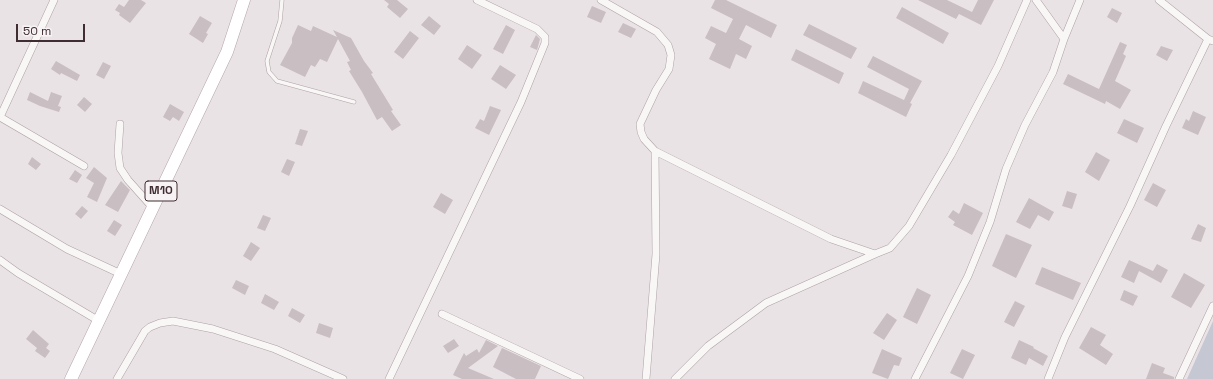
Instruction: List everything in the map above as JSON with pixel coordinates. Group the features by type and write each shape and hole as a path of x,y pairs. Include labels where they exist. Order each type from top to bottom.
{"main road":[{"name":"M10","path":"71,379 154,208 227,52 244,0"}],"street":[{"path":"54,0 0,117 84,166"},
{"path":"389,379 521,102 545,43 545,37 537,29 478,0"},
{"path":"600,0 657,32 668,45 671,55 669,69 656,90 640,124 644,140 655,151 831,239 875,254"},
{"path":"674,379 708,346 766,303 890,248 909,226 952,155 998,66 1027,0"},
{"path":"1036,0 1064,39"},
{"path":"915,379 968,276 990,222 1006,169 1025,125 1053,72 1064,39 1080,0"},
{"path":"1048,379 1065,337 1130,206 1166,126 1210,40 1159,0"},
{"path":"120,124 118,153 120,168 128,180 154,208"},
{"path":"646,379 656,254 655,151"},
{"path":"0,210 67,249 121,274"},
{"path":"0,260 18,273 99,321"},
{"path":"1179,379 1213,306"},
{"path":"442,314 580,379"},
{"path":"117,379 145,331 160,323 172,321 213,329 275,349 342,379"}],"lane":[{"path":"282,0 280,21 267,61 269,72 277,80 354,102"}],"shaded area":[{"path":"1213,321 1213,379 1187,379"}],"building":[{"path":"129,0 141,0 146,3 130,23 115,10 119,4 124,7"},
{"path":"384,0 397,0 408,9 400,18 387,7 389,4"},
{"path":"715,0 726,0 777,25 771,38 746,25 739,39 752,46 746,59 736,54 730,69 709,59 716,44 705,38 711,26 726,33 733,19 711,8"},
{"path":"918,0 947,0 972,12 978,0 994,0 981,25 959,14 956,19"},
{"path":"592,6 606,12 601,23 587,17"},
{"path":"902,7 949,33 943,44 896,18"},
{"path":"1112,8 1122,13 1117,23 1107,17"},
{"path":"200,16 212,23 206,33 208,34 203,43 189,34"},
{"path":"429,16 441,26 434,35 421,25"},
{"path":"623,23 636,29 631,38 618,32"},
{"path":"809,24 857,48 851,59 803,35"},
{"path":"298,25 311,31 313,26 337,37 333,30 351,38 364,61 373,73 371,74 393,110 391,111 401,125 392,131 382,117 377,120 349,71 351,70 347,62 350,61 338,39 327,62 320,59 315,67 311,65 305,77 280,65 292,43 292,38"},
{"path":"506,25 515,30 503,54 493,49"},
{"path":"410,31 419,38 403,59 394,52"},
{"path":"536,35 540,39 537,50 530,47"},
{"path":"1120,42 1127,45 1123,54 1126,56 1115,81 1131,90 1120,109 1106,101 1105,104 1063,84 1068,74 1099,89"},
{"path":"467,45 482,55 472,69 458,59"},
{"path":"1161,46 1173,50 1167,61 1156,55"},
{"path":"796,49 844,73 839,84 791,60"},
{"path":"873,56 922,81 910,103 912,104 906,117 858,93 863,81 904,100 909,89 867,67"},
{"path":"56,61 80,75 77,81 61,73 60,75 51,69"},
{"path":"103,62 111,66 104,79 96,75"},
{"path":"500,65 516,75 506,89 491,79"},
{"path":"30,92 48,101 51,92 62,96 58,106 61,107 59,112 27,100"},
{"path":"84,97 92,104 85,112 77,105"},
{"path":"170,104 184,112 179,121 173,117 170,121 163,117"},
{"path":"490,106 501,110 489,135 475,128 480,119 484,121"},
{"path":"1193,111 1206,117 1198,135 1182,128 1186,119 1189,121"},
{"path":"1124,119 1144,128 1137,143 1117,133"},
{"path":"300,129 308,131 302,146 295,144"},
{"path":"1096,152 1110,160 1099,181 1085,172"},
{"path":"32,157 41,164 36,170 28,164"},
{"path":"287,159 295,162 289,176 281,172"},
{"path":"94,167 107,178 97,202 87,197 94,183 86,178"},
{"path":"75,170 82,175 77,183 69,179"},
{"path":"121,181 130,190 118,212 105,205"},
{"path":"1153,183 1166,190 1157,207 1144,200"},
{"path":"1067,191 1077,194 1072,209 1062,206"},
{"path":"441,193 453,200 445,214 433,207"},
{"path":"1029,198 1054,212 1049,221 1038,215 1030,229 1016,222"},
{"path":"964,203 983,213 972,235 953,225 955,222 948,217 953,210 959,214"},
{"path":"82,206 88,211 81,219 75,214"},
{"path":"263,215 271,218 265,231 257,228"},
{"path":"114,220 122,225 115,236 107,231"},
{"path":"1198,224 1206,228 1201,242 1191,239"},
{"path":"1006,234 1032,245 1016,278 992,266"},
{"path":"251,242 260,248 251,261 243,256"},
{"path":"1129,260 1153,271 1157,264 1168,270 1161,283 1139,271 1134,283 1121,277"},
{"path":"1042,267 1081,283 1073,300 1035,284"},
{"path":"1184,273 1205,285 1191,308 1171,297"},
{"path":"236,280 249,286 245,295 232,288"},
{"path":"917,288 931,295 917,324 903,317"},
{"path":"1124,290 1138,296 1133,306 1120,300"},
{"path":"265,294 279,302 274,310 261,303"},
{"path":"1015,301 1025,306 1014,327 1004,322"},
{"path":"292,308 305,315 300,323 288,316"},
{"path":"887,313 897,320 884,340 873,333"},
{"path":"319,323 333,328 330,338 316,333"},
{"path":"1091,327 1106,335 1100,345 1113,354 1106,365 1079,348"},
{"path":"33,330 49,344 46,348 50,351 45,358 35,351 37,348 26,339"},
{"path":"454,339 459,346 448,353 443,346"},
{"path":"486,340 498,346 468,368 494,379 462,379 453,375 464,353 466,356 477,349 479,353"},
{"path":"1019,340 1048,356 1043,366 1029,358 1026,365 1011,358"},
{"path":"502,348 541,366 535,379 516,379 493,367"},
{"path":"882,349 902,358 899,366 894,365 888,379 872,373"},
{"path":"962,349 975,355 963,379 950,373"},
{"path":"1152,363 1165,368 1163,373 1174,377 1174,379 1146,379"}]}
